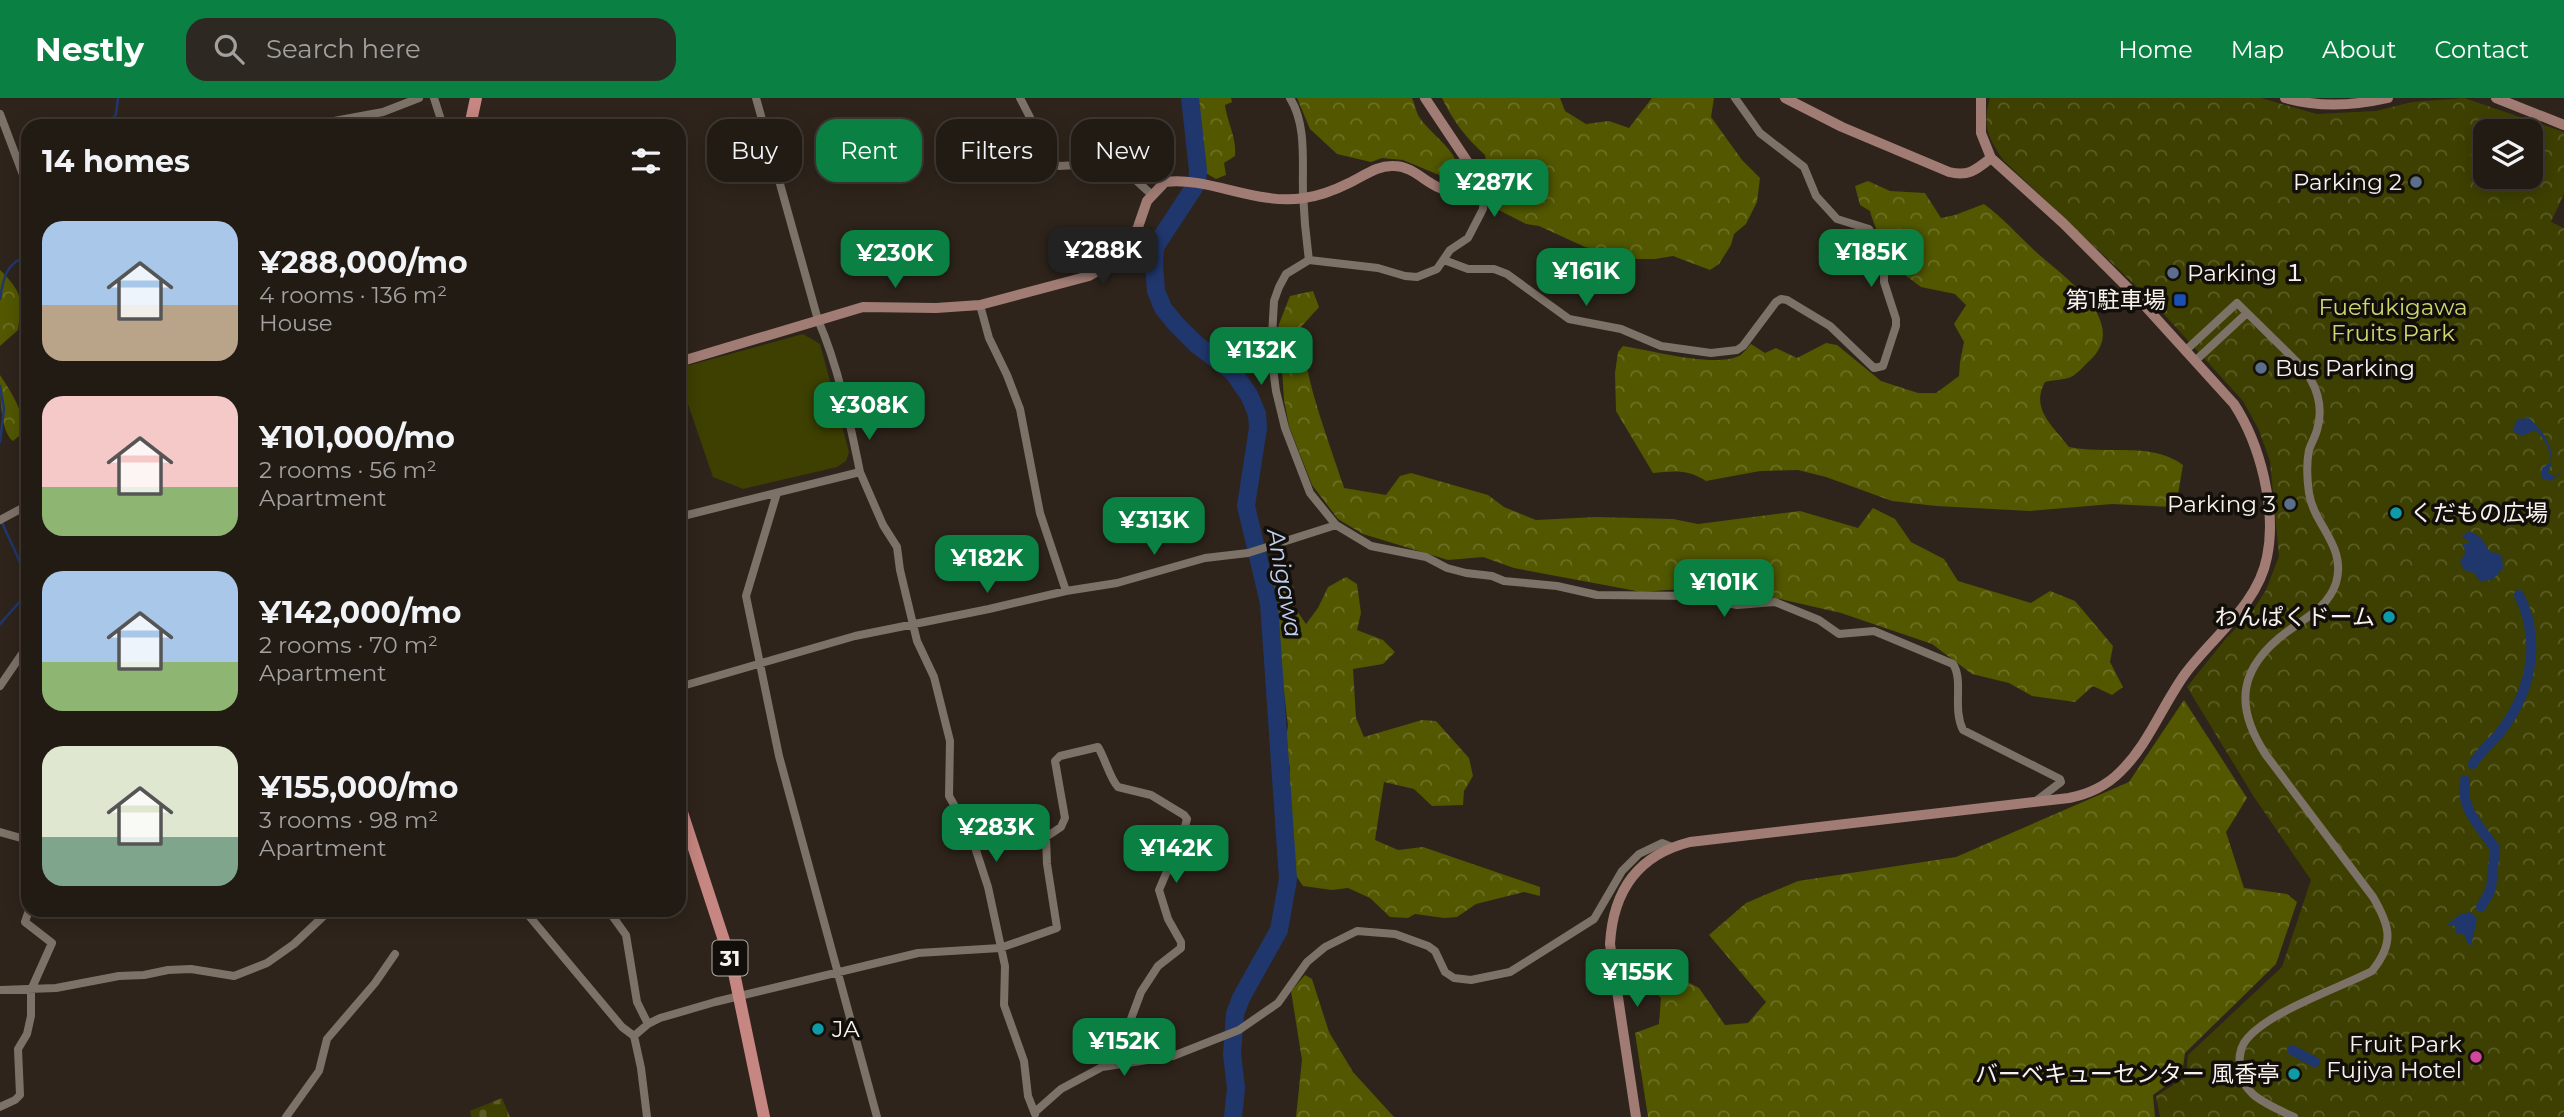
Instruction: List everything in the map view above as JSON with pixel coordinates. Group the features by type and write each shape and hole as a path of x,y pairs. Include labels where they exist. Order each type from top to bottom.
{"main road":[{"path":"472,119 476,98"},
{"name":"31","path":"686,824 733,968 764,1117"}],"street":[{"path":"345,119 383,112 419,98"},
{"path":"434,98 441,119"},
{"path":"756,98 825,337 860,472 883,525 897,547 917,641 934,677 950,741 949,796 971,835 988,887 1006,978 1004,1005 1024,1060 1028,1096 1035,1115 1060,1088 1102,1067 1173,1056 1239,1030 1278,1003 1315,954 1357,931 1395,934 1428,946 1435,951 1445,972 1454,978 1471,980 1510,972 1594,919 1622,871 1639,854 1662,843 1672,847"},
{"path":"1020,98 1053,162 1059,166 1117,163 1151,194"},
{"path":"1290,98 1297,109 1300,125 1309,260"},
{"path":"1425,98 1471,167 1484,194 1483,209 1468,238 1450,250 1437,269 1417,277 1378,268 1309,260 1286,274 1274,300 1271,354 1285,428 1305,484 1336,525 1377,548 1426,557 1447,568 1504,581 1557,586 1597,595 1694,596 1728,605 1775,601 1819,620 1839,634 1879,632 1953,664 1957,671 1957,718 1963,730 2060,779 2061,782 2034,803"},
{"path":"1444,260 1468,269 1494,269 1507,274 1569,319 1621,329 1661,345 1711,353 1737,350 1743,346 1776,302 1787,300 1830,326 1874,368 1882,366 1896,326 1884,282 1884,255 1869,229 1837,219 1816,196 1804,167 1760,133 1735,98"},
{"path":"1785,98 1842,127 1949,172 1966,174 1975,171 1991,158"},
{"path":"1636,1117 1610,944 1612,919 1619,900 1632,877 1656,855 1672,847 1716,839 2034,803 2085,794 2104,786 2140,749 2186,674 2210,642 2250,598 2260,581 2267,559 2269,523 2261,462 2246,423 2234,404 2135,295 2063,223 1991,158 1981,133 1981,98"},
{"path":"2285,98 2316,105 2338,106 2388,98"},
{"path":"2496,98 2564,125"},
{"path":"0,114 21,158"},
{"path":"686,360 863,306 936,308 980,304 1089,276 1117,258 1132,240 1151,194 1165,183 1181,181 1268,198 1303,199 1331,190 1375,169 1396,165 1407,168 1440,188 1457,190 1466,183 1471,167"},
{"path":"2185,351 2237,303 2311,377 2318,394 2320,415 2307,470 2314,512 2332,540 2338,557 2336,583 2317,612 2289,630 2258,659 2249,676 2246,711 2251,731 2266,755 2373,897 2384,916 2389,938 2382,959 2372,971 2278,1016 2253,1032 2244,1043 2239,1056 2241,1080 2264,1102 2294,1117"},
{"path":"980,304 989,338 1020,409 1040,513 1066,591"},
{"path":"2195,361 2246,313"},
{"path":"686,515 860,472"},
{"path":"777,493 746,596 779,756 877,1117"},
{"path":"3,519 21,510"},
{"path":"686,685 855,636 989,610 1066,591 1117,583 1205,558 1248,553 1336,525"},
{"path":"0,686 21,655"},
{"path":"634,1036 648,1024 671,1015 838,972 918,953 1000,948 1057,928 1047,864 1046,837 1061,827 1065,818 1055,761 1060,756 1098,747 1107,760 1114,783 1118,787 1151,795 1187,819 1159,890 1168,919 1181,942 1181,948 1158,966 1141,992 1125,1035 1128,1063"},
{"path":"0,832 21,838"},
{"path":"0,1107 20,1095 18,1049 27,1034 31,1016 31,990 52,943 25,922 27,917"},
{"path":"0,990 31,990 168,970 191,969 234,976 267,963 294,944 323,917"},
{"path":"530,917 622,1027 634,1036 641,1068 646,1117"},
{"path":"613,917 626,934 637,1002 648,1024"},
{"path":"286,1117 319,1071 327,1039 395,954"}],"green space":[{"path":"1195,98 1231,98 1232,102 1225,105 1235,143 1235,156 1224,163 1226,175 1216,179 1204,172"},
{"path":"1297,98 1412,98 1423,122 1453,155 1459,172 1451,180 1403,160 1382,158 1371,162 1337,154 1310,129"},
{"path":"1442,98 1560,98 1565,111 1586,124 1609,121 1629,128 1652,98 1714,98 1711,117 1742,160 1760,178 1757,202 1746,224 1734,234 1731,245 1719,264 1710,270 1673,256 1636,259 1585,247 1539,226 1526,224 1495,208 1490,198 1485,155 1460,129"},
{"name":"Fuefukigawa Fruits Park","path":"1990,98 2261,98 2317,114 2376,111 2412,102 2464,98 2526,119 2473,119 2473,189 2543,189 2543,125 2564,132 2564,194 2551,222 2564,228 2564,1117 2160,1117 2156,1096 2186,1077 2188,1055 2282,967 2311,880 2254,797 2187,687 2227,637 2250,615 2266,590 2279,556 2270,461 2258,428 2243,401 2151,300 2004,161 1988,131"},
{"path":"1868,181 1890,191 1925,193 1941,218 1984,204 2076,287 2099,317 2103,332 2100,348 2073,376 2045,382 2040,401 2045,417 2069,447 2157,453 2183,465 2177,500 2171,507 2112,504 2030,511 1936,506 1892,501 1826,477 1798,470 1760,471 1706,481 1674,471 1653,473 1616,411 1615,373 1618,352 1623,346 1714,360 1739,356 1751,344 1765,353 1776,348 1797,358 1826,343 1837,345 1881,381 1918,393 1936,393 1959,376 1964,342 1954,324 1966,305 1955,294 1921,287 1890,264 1870,211 1860,205 1855,186"},
{"path":"0,270 17,291 20,310 18,330 0,346"},
{"path":"1313,291 1319,307 1301,327 1303,348 1318,408 1344,488 1386,495 1400,476 1411,473 1488,495 1504,507 1536,520 1596,517 1673,519 1698,524 1800,511 1858,528 1873,508 1895,519 1911,542 1944,559 1958,581 2031,603 2050,591 2075,601 2113,646 2110,662 2123,687 2112,695 2093,686 2075,702 2032,696 2009,683 1972,674 1932,644 1841,613 1780,599 1692,588 1642,592 1514,568 1483,557 1448,560 1363,534 1338,519 1312,485 1289,426 1282,369 1276,346 1279,324 1290,296"},
{"path":"803,334 820,344 849,452 846,461 837,467 743,489 713,477 686,398 686,366"},
{"path":"0,375 21,414 21,434 13,441 5,429"},
{"path":"1275,575 1294,587 1290,601 1306,624 1318,608 1328,587 1346,577 1357,584 1361,613 1357,630 1383,640 1395,652 1383,664 1353,669 1356,718 1364,737 1422,720 1436,721 1469,758 1473,776 1464,791 1463,805 1432,806 1414,789 1384,782 1375,840 1398,850 1423,847 1540,887 1540,896 1524,892 1476,904 1457,917 1415,914 1408,918 1390,917 1370,898 1348,888 1332,890 1303,886 1292,870 1287,811 1290,768 1285,743 1288,726 1278,640 1278,608 1272,582"},
{"path":"2184,700 2247,798 2226,832 2244,888 2287,894 2297,902 2276,964 2185,1053 2182,1074 2153,1095 2155,1117 1648,1117 1635,1033 1659,1024 1661,998 1637,972 1643,958 1699,988 1725,1025 1748,1023 1766,1002 1709,935 1746,903 1798,881 1956,857 2129,782"},
{"path":"1305,975 1312,979 1329,1032 1353,1072 1394,1117 1296,1117 1302,1060 1291,991"},
{"path":"502,1098 510,1117 471,1117 470,1111"}],"water":[{"path":"2529,418 2545,436 2551,450 2552,457 2549,474 2555,476 2564,470 2551,481 2541,478 2542,468 2551,462 2542,437 2535,430 2522,436 2514,432 2513,428 2518,419"},
{"path":"2470,531 2481,538 2490,552 2502,556 2503,568 2492,580 2480,581 2474,573 2464,570 2460,561 2466,552 2462,545 2470,542 2461,536"},
{"path":"2469,912 2477,919 2471,946 2465,935 2456,933 2455,926 2447,925 2459,915"}],"waterway":[{"path":"113,119 118,98"},
{"name":"Anigawa","path":"1190,98 1197,183 1155,247 1156,291 1163,308 1175,323 1196,344 1233,372 1249,395 1257,414 1258,428 1246,506 1269,603 1288,879 1279,930 1241,998 1235,1014 1232,1054 1236,1088 1233,1117"},
{"path":"0,299 7,272 21,259"},
{"path":"0,386 4,409 0,442"},
{"path":"2,522 21,566"},
{"path":"2473,764 2511,716 2526,683 2530,666 2530,630 2519,595"},
{"path":"0,624 21,600"},
{"path":"2465,780 2468,808 2495,848 2491,889 2481,907"},
{"path":"2292,1050 2315,1062"}],"place":[{"name":"Parking 2","path":"2416,182"},
{"name":"Parking １","path":"2173,273"},
{"name":"第1駐車場","path":"2180,300"},
{"name":"Bus Parking","path":"2261,368"},
{"name":"Parking 3","path":"2290,504"},
{"name":"くだもの広場","path":"2396,513"},
{"name":"わんぱくドーム","path":"2389,617"},
{"name":"JA","path":"818,1029"},
{"name":"Fruit Park Fujiya Hotel","path":"2476,1057"},
{"name":"バーベキューセンター 風香亭","path":"2294,1074"}]}
